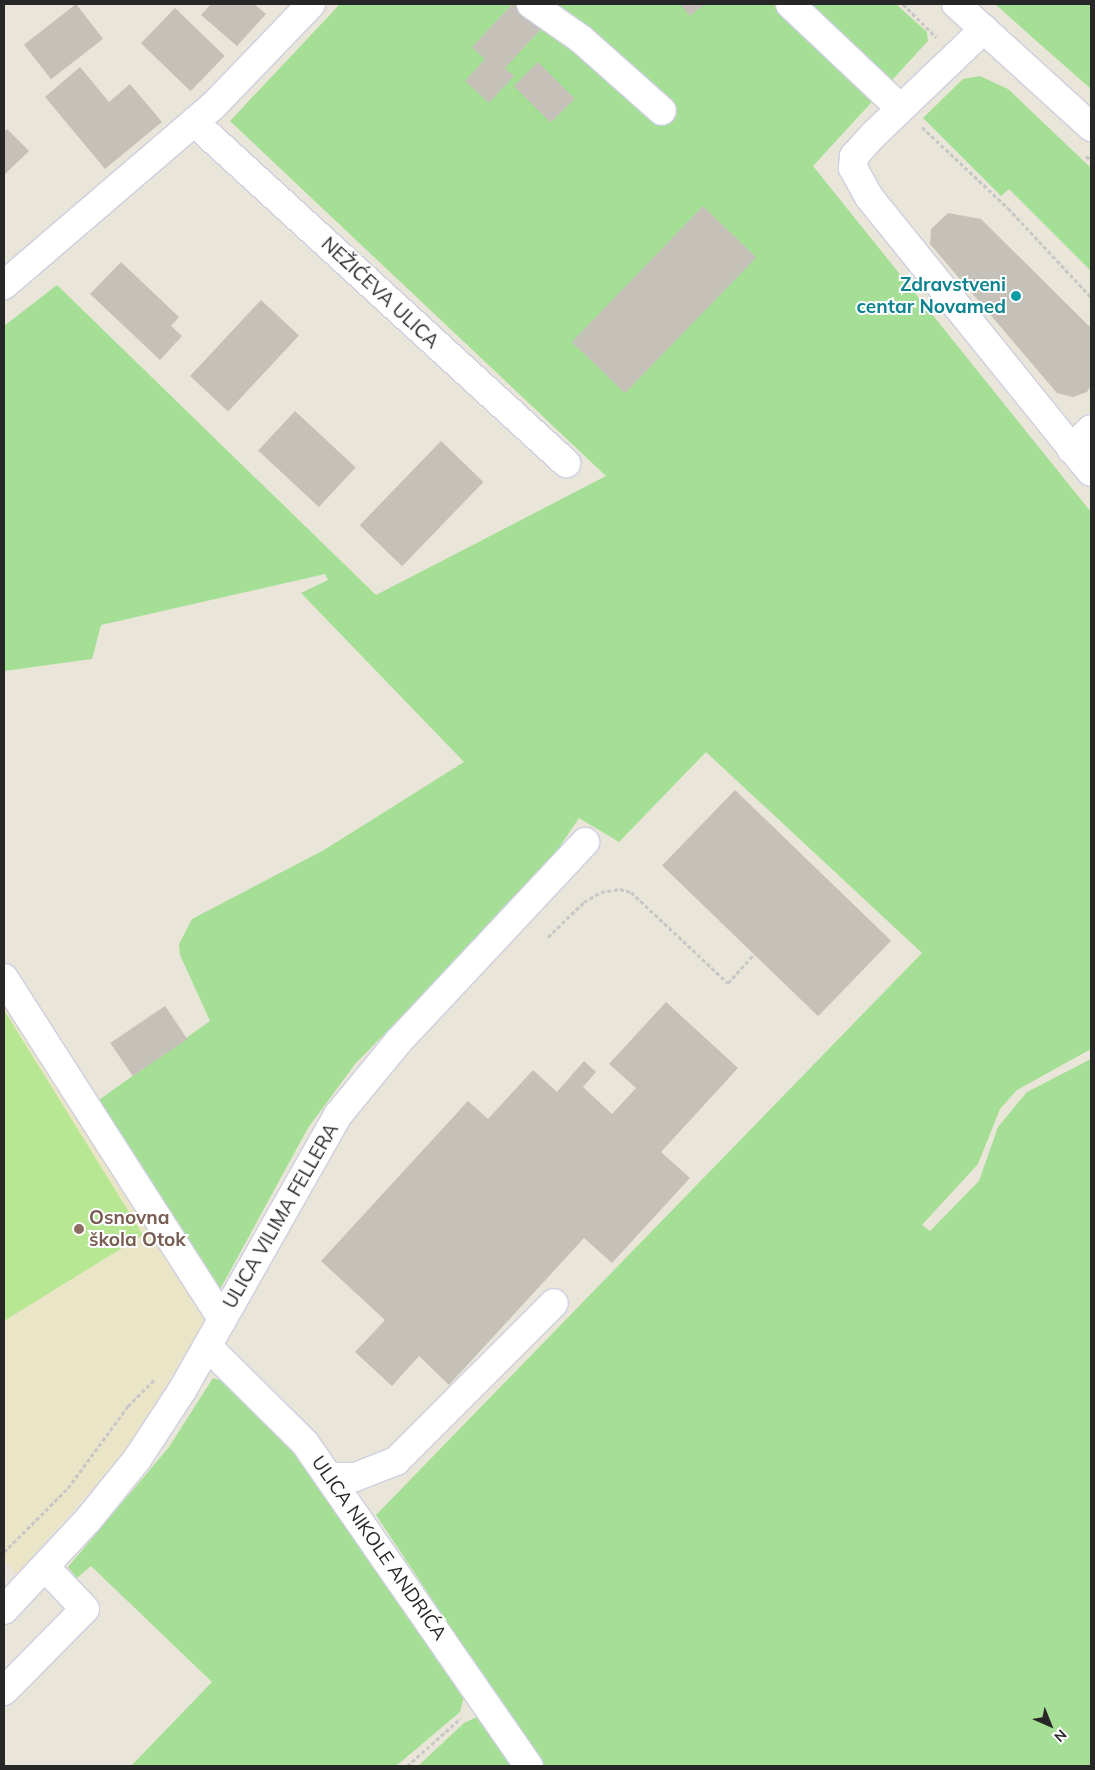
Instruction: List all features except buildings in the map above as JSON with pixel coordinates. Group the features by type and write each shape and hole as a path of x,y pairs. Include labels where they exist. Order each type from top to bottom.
{"street":[{"path":"4,285 194,122 311,4"},
{"path":"531,4 581,39 662,111"},
{"path":"790,4 907,114"},
{"path":"956,4 1091,127"},
{"path":"984,29 907,114 854,156 857,180 1091,472"},
{"name":"NEŽIĆEVA ULICA","path":"194,122 566,463"},
{"path":"1071,449 1091,429"},
{"name":"ULICA VILIMA FELLERA","path":"4,1610 45,1567 138,1458 208,1347 338,1115 398,1042 584,842"},
{"path":"4,978 222,1319"},
{"path":"331,1477 355,1477 396,1460 554,1303"},
{"name":"ULICA NIKOLE ANDRIĆA","path":"208,1347 268,1402 331,1477 530,1766"},
{"path":"4,1691 85,1609 45,1567"}],"path":[{"path":"902,4 932,32"},
{"path":"907,114 1008,208 1091,296"},
{"path":"548,937 584,902 601,892 620,888 631,892 728,983 753,955"},
{"path":"4,1552 68,1488 152,1381 173,1368 194,1370"},
{"path":"407,1766 483,1698"}],"shaded area":[{"name":"Osnovna škola Otok","path":"4,999 208,1315 131,1445 17,1574 4,1560"}],"green space":[{"path":"340,4 896,4 927,32 928,41 813,166 1091,512 1091,1049 1017,1090 1000,1109 978,1164 922,1225 930,1231 979,1181 998,1127 1027,1092 1091,1059 1091,1766 543,1766 376,1515 922,953 706,752 619,842 579,818 542,873 355,1064 308,1128 217,1295 96,1102 210,1021 180,955 179,944 192,919 324,850 464,762 301,593 328,580 325,574 101,625 92,659 4,671 4,326 57,285 376,595 606,476 230,121"},
{"path":"995,4 1091,4 1091,89 1033,38"},
{"path":"980,76 1008,89 1091,168 1091,271 1009,189 1001,196 923,118 963,79"},
{"path":"4,1010 143,1235 4,1321"},
{"path":"213,1378 228,1383 318,1468 465,1692 460,1712 396,1766 131,1766 212,1682 91,1566 77,1578 68,1567 169,1447"},
{"path":"481,1715 517,1766 418,1766 464,1723"}],"place":[{"name":"Zdravstveni centar Novamed","path":"1016,296"},
{"name":"Osnovna škola Otok","path":"79,1229"}]}
